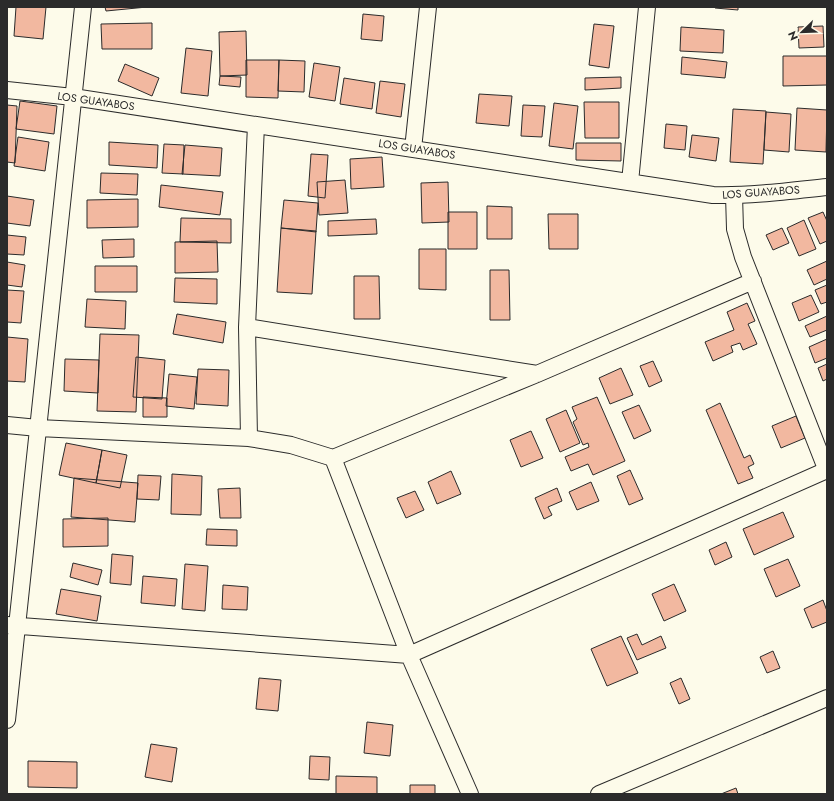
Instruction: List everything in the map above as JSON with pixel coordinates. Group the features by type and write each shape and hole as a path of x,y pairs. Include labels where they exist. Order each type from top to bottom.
{"street":[{"path":"7,720 12,626 38,428 83,7"},
{"path":"413,149 428,7"},
{"path":"630,182 647,7"},
{"name":"LOS GUAYABOS","path":"7,90 73,97 713,195 734,195 827,186"},
{"path":"249,438 247,327 256,125"},
{"path":"12,626 409,655 827,470 743,256 735,229 734,195"},
{"path":"7,425 38,428 249,438 291,445 333,458 537,374 753,281"},
{"path":"247,327 537,374"},
{"path":"333,458 409,655 470,794"},
{"path":"600,794 827,698"}],"building":[{"path":"16,7 46,7 43,39 14,36"},
{"path":"105,7 147,7 106,11"},
{"path":"738,7 738,10 715,8"},
{"path":"363,14 384,16 382,41 361,39"},
{"path":"152,23 152,49 102,49 101,24"},
{"path":"594,24 614,26 609,68 589,65"},
{"path":"823,26 824,47 799,48 798,27"},
{"path":"681,27 724,30 723,53 680,51"},
{"path":"246,31 247,75 220,76 219,32"},
{"path":"186,48 212,51 208,96 181,93"},
{"path":"783,56 827,56 827,85 783,86"},
{"path":"682,57 727,62 725,78 681,74"},
{"path":"246,60 279,60 278,98 246,97"},
{"path":"279,60 305,61 304,92 278,91"},
{"path":"314,63 340,67 335,101 309,97"},
{"path":"125,64 159,78 152,96 118,81"},
{"path":"220,76 241,77 240,87 219,85"},
{"path":"621,77 621,88 585,90 585,78"},
{"path":"344,78 375,83 372,109 340,104"},
{"path":"380,81 405,84 401,117 376,113"},
{"path":"479,94 512,96 509,126 476,123"},
{"path":"20,101 57,106 54,134 16,129"},
{"path":"584,102 619,102 619,138 585,138"},
{"path":"554,103 578,106 573,149 549,146"},
{"path":"7,105 17,106 15,163 7,162"},
{"path":"523,105 545,106 542,137 521,136"},
{"path":"797,108 827,110 826,152 795,150"},
{"path":"733,109 766,111 763,164 730,162"},
{"path":"766,112 791,114 789,152 764,150"},
{"path":"666,124 687,126 685,150 664,148"},
{"path":"692,135 719,138 716,161 689,157"},
{"path":"18,137 49,142 45,171 14,166"},
{"path":"109,142 158,145 157,168 109,165"},
{"path":"576,143 621,143 621,161 576,160"},
{"path":"164,144 184,145 183,174 162,173"},
{"path":"185,145 222,148 220,176 182,174"},
{"path":"311,154 328,155 325,198 308,196"},
{"path":"382,157 384,187 351,189 350,159"},
{"path":"101,173 138,174 137,195 100,193"},
{"path":"345,180 348,213 319,215 317,182"},
{"path":"448,182 449,222 422,223 421,183"},
{"path":"161,185 223,192 220,215 159,207"},
{"path":"7,196 34,200 30,226 7,223"},
{"path":"138,199 138,227 87,228 87,200"},
{"path":"284,200 318,203 316,232 281,228"},
{"path":"487,206 512,207 512,239 487,239"},
{"path":"448,212 477,212 477,249 448,249"},
{"path":"823,212 827,221 827,241 820,244 808,218"},
{"path":"548,214 578,214 578,249 549,249"},
{"path":"181,218 231,219 231,243 180,242"},
{"path":"376,219 377,234 328,236 328,221"},
{"path":"804,220 816,249 799,256 787,228"},
{"path":"281,228 316,231 312,294 277,292"},
{"path":"782,228 789,243 773,250 766,235"},
{"path":"7,235 26,237 24,255 7,254"},
{"path":"134,239 134,257 103,258 102,240"},
{"path":"217,241 218,272 175,273 175,242"},
{"path":"419,249 446,249 446,290 419,289"},
{"path":"827,261 827,279 814,285 807,270"},
{"path":"7,262 25,265 22,287 7,285"},
{"path":"95,266 137,266 137,292 95,292"},
{"path":"490,270 509,270 510,320 490,320"},
{"path":"354,276 379,276 380,319 354,319"},
{"path":"175,278 217,279 217,304 174,302"},
{"path":"827,285 827,302 821,304 815,290"},
{"path":"7,290 24,291 21,323 7,322"},
{"path":"811,295 819,312 799,321 792,303"},
{"path":"87,299 126,301 125,329 85,327"},
{"path":"747,303 755,321 748,324 757,344 743,350 740,343 731,346 733,352 713,361 705,342 734,330 727,312"},
{"path":"177,314 226,322 223,343 173,334"},
{"path":"827,316 827,330 810,337 805,326"},
{"path":"100,334 139,335 136,412 97,411"},
{"path":"7,337 28,339 25,382 7,381"},
{"path":"827,339 827,358 815,363 809,347"},
{"path":"136,357 165,360 162,399 133,397"},
{"path":"65,359 99,360 98,393 64,391"},
{"path":"653,361 662,381 649,387 640,366"},
{"path":"827,364 827,379 823,381 818,368"},
{"path":"621,368 633,395 610,404 599,378"},
{"path":"198,369 229,370 228,406 196,404"},
{"path":"169,374 197,377 194,409 166,406"},
{"path":"143,397 167,398 167,417 143,417"},
{"path":"597,397 625,461 593,475 588,464 571,471 565,457 589,447 588,443 583,445 573,422 577,419 572,407"},
{"path":"720,403 744,458 750,455 754,464 748,467 753,478 738,484 706,410"},
{"path":"639,405 651,431 634,439 622,412"},
{"path":"566,410 580,443 560,452 546,419"},
{"path":"796,416 805,438 781,448 772,426"},
{"path":"531,431 543,458 521,467 510,440"},
{"path":"66,443 102,450 96,483 59,475"},
{"path":"102,450 127,455 120,488 96,483"},
{"path":"630,470 643,499 629,505 617,476"},
{"path":"451,471 461,494 437,504 428,482"},
{"path":"172,474 202,476 201,515 171,514"},
{"path":"138,475 161,476 159,500 137,499"},
{"path":"74,478 138,483 135,522 71,517"},
{"path":"591,482 599,501 577,510 569,492"},
{"path":"240,488 241,518 220,518 218,489"},
{"path":"557,488 562,501 548,507 552,515 544,519 535,498"},
{"path":"415,491 424,510 406,518 397,498"},
{"path":"783,512 794,537 754,555 743,529"},
{"path":"108,518 108,546 63,547 63,519"},
{"path":"207,529 237,530 237,546 206,545"},
{"path":"726,542 732,557 715,565 709,550"},
{"path":"112,554 133,556 131,585 110,583"},
{"path":"788,559 800,586 776,597 764,569"},
{"path":"73,563 102,570 98,585 70,577"},
{"path":"185,564 208,566 205,611 182,609"},
{"path":"143,576 177,579 175,606 141,603"},
{"path":"674,584 686,611 664,621 652,594"},
{"path":"223,585 248,587 247,610 222,609"},
{"path":"61,589 101,596 97,621 56,614"},
{"path":"823,600 827,611 827,622 812,628 804,609"},
{"path":"637,634 642,645 661,636 666,648 637,660 627,638"},
{"path":"621,636 638,673 607,686 591,649"},
{"path":"773,651 780,668 767,673 760,657"},
{"path":"259,678 281,680 278,711 256,709"},
{"path":"681,678 690,699 679,704 670,683"},
{"path":"367,722 393,725 390,756 364,753"},
{"path":"151,744 177,748 172,782 145,777"},
{"path":"310,756 330,757 329,780 309,779"},
{"path":"28,761 77,762 77,788 28,787"},
{"path":"336,776 377,777 377,794 336,794"},
{"path":"410,785 435,785 435,794 410,794"},
{"path":"736,788 738,794 721,794"}]}
